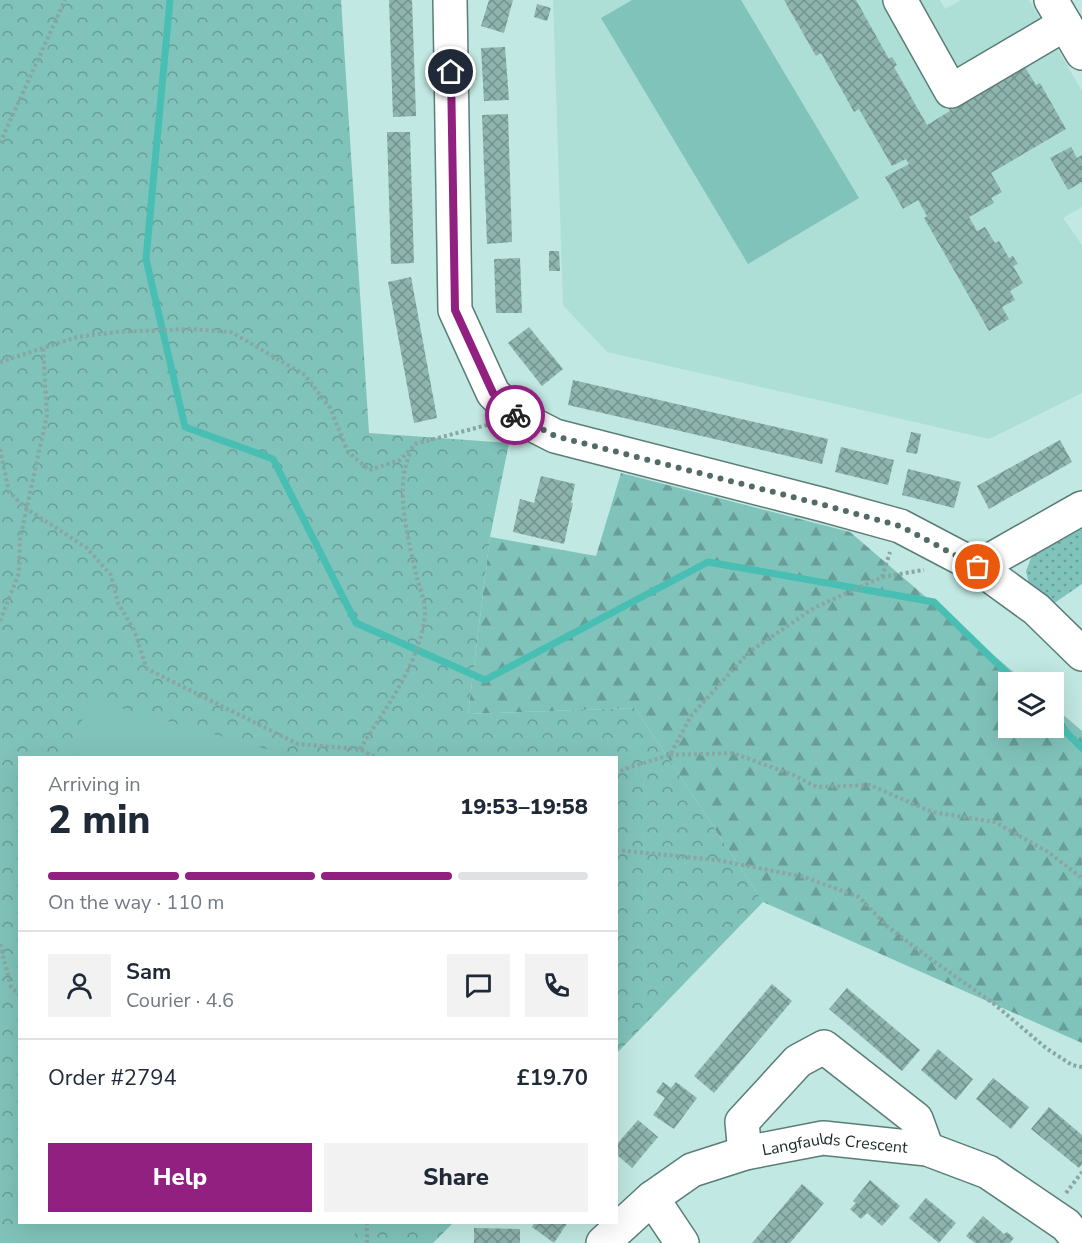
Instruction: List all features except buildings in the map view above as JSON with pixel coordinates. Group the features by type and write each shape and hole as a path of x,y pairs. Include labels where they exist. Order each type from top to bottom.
{"street":[{"path":"450,0 455,310 493,393 516,416 555,436 900,526 971,563 1036,609 1082,654"},
{"path":"900,0 951,91 1058,12 1082,53"},
{"path":"971,563 1082,508"},
{"name":"Langfaulds Crescent","path":"745,1153 742,1122 798,1061 824,1047 916,1119 927,1149"},
{"name":"Langfaulds Crescent","path":"603,1243 652,1198 692,1170 745,1153 823,1138 927,1149 988,1172 1066,1225 1081,1243"},
{"path":"652,1198 681,1243"}],"path":[{"path":"0,143 65,0"},
{"path":"0,362 77,337 117,332 190,329 231,332 305,375 330,408 348,452 369,470 400,460 415,444 516,416"},
{"path":"0,621 19,573 20,538 47,415 43,348"},
{"path":"360,749 418,649 425,611 414,564 402,493 409,454 415,444"},
{"path":"0,449 9,492 27,509 87,548 111,575 118,603 134,630 147,669 298,744 360,749 372,756"},
{"path":"670,755 691,716 749,652 814,608 882,577 971,563"},
{"path":"618,774 624,769 670,755 733,753 793,775 817,787 870,785 932,812 995,822 1048,852 1082,878"},
{"path":"618,850 717,860 793,874 859,897 888,927 993,1003 1046,1048 1072,1065 1082,1067"},
{"path":"0,944 11,987 18,994"},
{"path":"367,1224 368,1243"}],"shaded area":[{"path":"553,0 940,0 945,9 961,0 1029,0 1082,91 1082,207 1063,218 1082,245 1082,393 989,439 607,352 563,305"}],"green space":[{"path":"0,0 341,0 369,433 509,443 490,537 468,714 635,708 763,902 618,1052 618,756 18,756 18,1224 452,1224 433,1243 0,1243"},
{"path":"632,0 741,0 859,198 748,264 601,18"},
{"path":"621,473 850,532 1013,672 998,672 998,738 1064,738 1064,715 1082,731 1082,1043 763,902 635,708 468,714 490,537 596,556"},
{"path":"1082,529 1082,584 1050,606 1030,588 1026,571 1032,556"},
{"path":"88,699 291,756 72,756"},
{"path":"18,1132 18,1224 355,1224 355,1243 16,1243"}],"waterway":[{"path":"170,0 146,259 185,427 273,459 356,623 485,680 708,562 934,602 1006,672"},
{"path":"1064,730 1082,748"}],"way so far":[{"path":"515,415 555,436 900,526 978,567"}],"route":[{"path":"451,72 455,310 493,393 515,415"}]}
